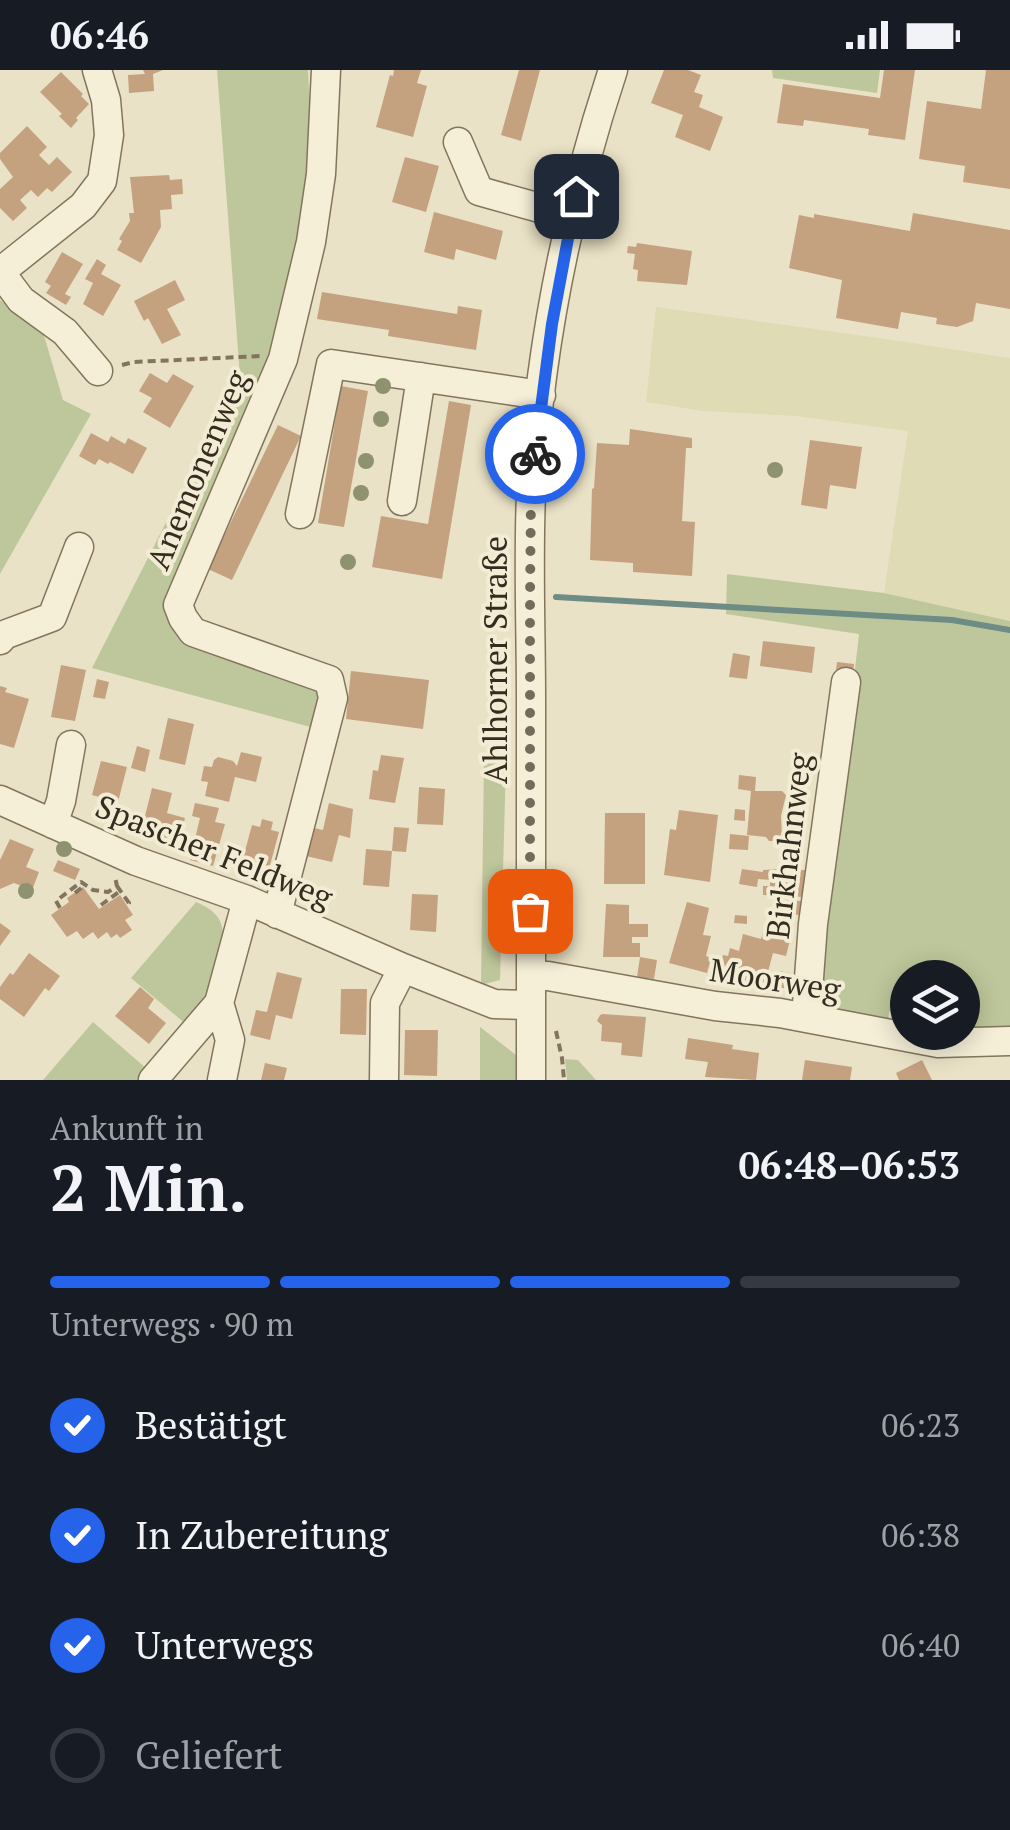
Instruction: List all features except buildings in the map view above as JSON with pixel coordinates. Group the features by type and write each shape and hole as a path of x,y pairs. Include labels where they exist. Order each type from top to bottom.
{"street":[{"path":"98,70 109,136 102,181 83,206 0,272 21,300 65,332 98,370"},
{"name":"Anemonenweg","path":"278,914 333,698 329,680 193,632 178,605 283,359 311,242 321,174 326,70"},
{"name":"Ahlhorner Straße","path":"531,1080 531,494 560,272 594,128 614,70"},
{"path":"458,142 479,191 572,217"},
{"path":"300,514 331,364 541,395"},
{"path":"402,501 422,377"},
{"path":"0,640 4,635 52,618 79,547"},
{"name":"Birkhahnweg","path":"806,1018 813,924 846,682"},
{"path":"53,824 71,746"},
{"name":"Spascher Feldweg","path":"0,800 120,854 247,900 494,1004 530,1006"},
{"path":"153,1080 220,1004 247,900"},
{"path":"384,1080 385,1003 403,968"},
{"name":"Moorweg","path":"531,976 806,1018 938,1043 1010,1041"},
{"path":"220,1004 230,1040 222,1080"}],"path":[{"path":"134,362 254,354"},
{"path":"120,854 114,866 127,905"},
{"path":"60,908 56,901 80,882 93,890 119,889"},
{"path":"74,893 85,885"},
{"path":"101,905 119,889"}],"shaded area":[{"path":"656,307 1010,358 1010,621 884,593 908,431 646,402"}],"green space":[{"path":"217,70 308,70 313,175 273,369 172,611 325,682 314,728 92,668 240,377"},
{"path":"772,70 880,70 877,93 773,78"},
{"path":"0,300 43,332 63,400 91,414 0,574"},
{"path":"727,574 884,593 1010,621 1010,1032 980,1032 980,960 890,960 888,1025 822,1011 817,1001 859,634 726,614"},
{"path":"484,758 506,762 500,980 481,985"},
{"path":"196,902 214,913 223,931 211,981 187,1025 131,978"},
{"path":"93,1022 148,1070 139,1080 43,1080"},
{"path":"480,1027 516,1055 516,1080 480,1080"},
{"path":"565,1059 578,1060 596,1080 567,1080"}],"waterway":[{"path":"556,597 952,620 1010,630"}],"way so far":[{"path":"530,911 531,494 535,454"}],"route":[{"path":"535,454 560,272 576,196"}]}
